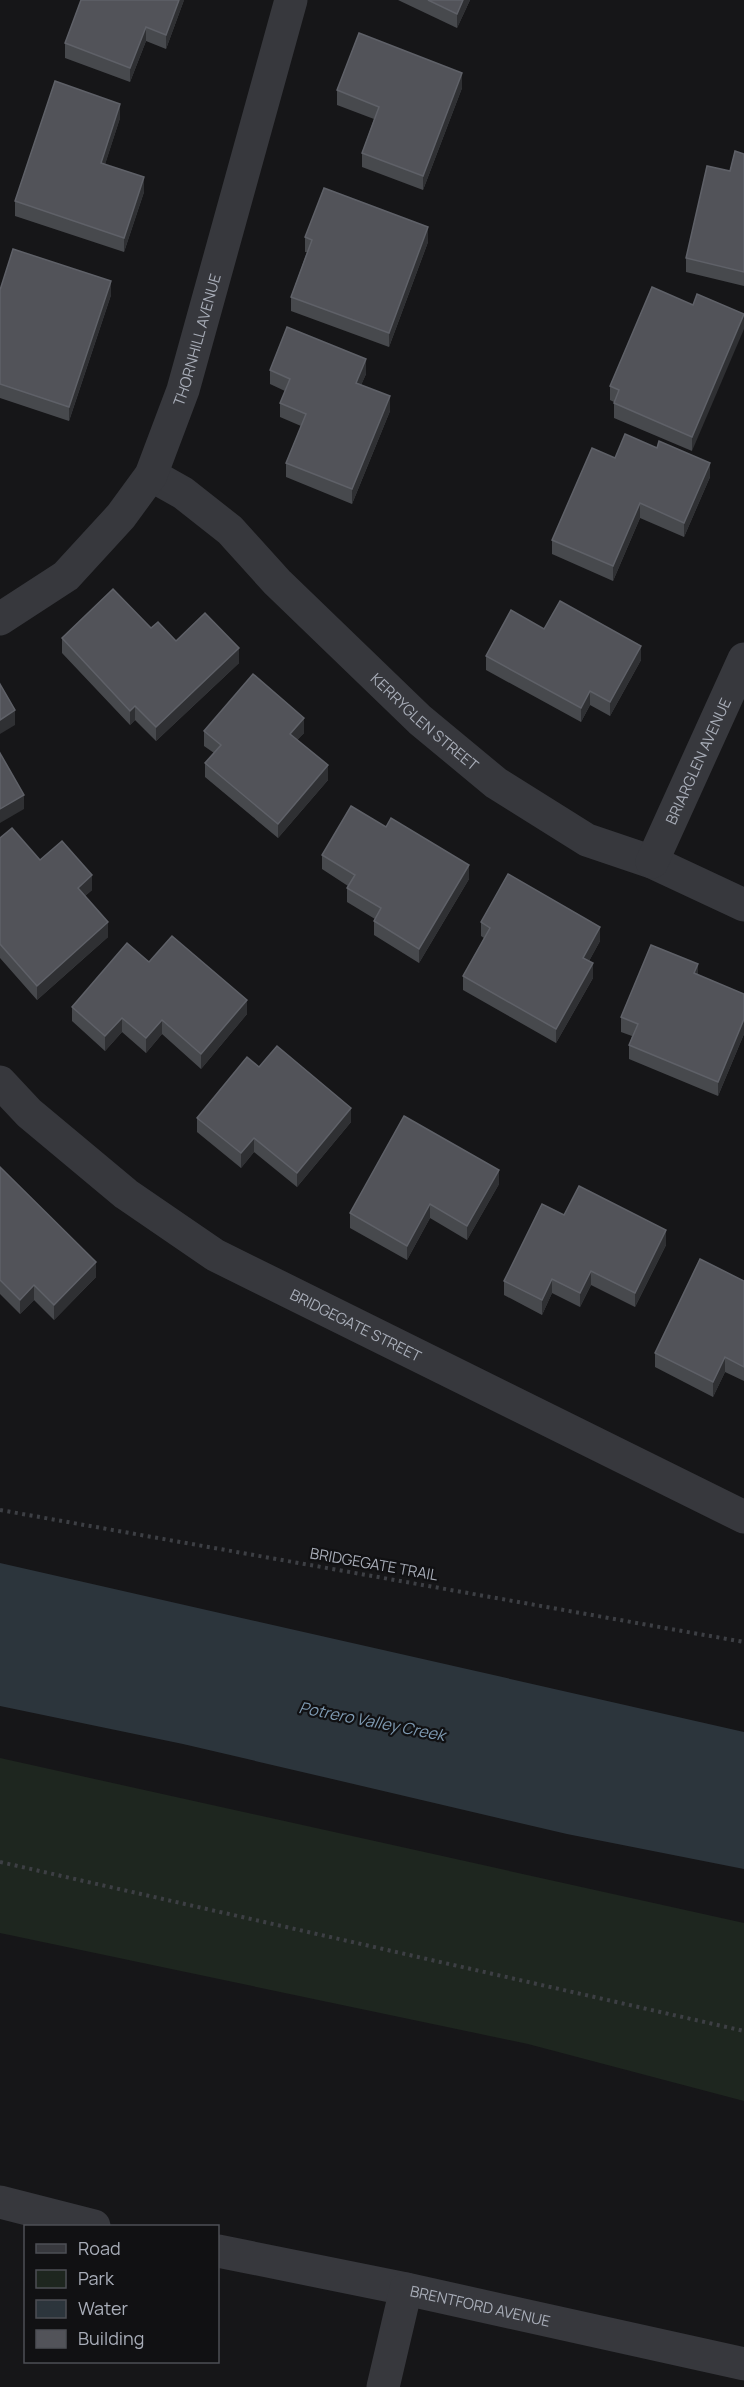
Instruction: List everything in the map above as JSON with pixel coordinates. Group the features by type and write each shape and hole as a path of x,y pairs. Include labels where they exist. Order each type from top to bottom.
{"street":[{"name":"THORNHILL AVENUE","path":"0,619 66,576 121,516 151,475 183,390 291,0"},
{"name":"KERRYGLEN STREET","path":"151,475 183,493 230,530 277,582 420,720 496,783 587,840 652,862 744,905"},
{"name":"BRIARGLEN AVENUE","path":"652,862 744,659"},
{"name":"BRIDGEGATE STREET","path":"0,1082 29,1113 126,1194 215,1255 744,1517"},
{"path":"0,2202 90,2225"},
{"name":"BRENTFORD AVENUE","path":"219,2252 406,2289 744,2364"},
{"path":"383,2387 406,2289"}],"path":[{"name":"BRIDGEGATE TRAIL","path":"0,1510 744,1642"},
{"path":"0,1862 744,2031"}],"green space":[{"path":"0,1758 744,1923 744,2101 528,2044 0,1933"}],"water":[{"name":"Potrero Valley Creek","path":"0,1563 744,1732 744,1869 567,1834 183,1744 0,1706"}],"building":[{"path":"81,0 179,0 166,35 146,27 130,68 65,43"},
{"path":"428,0 463,0 457,14"},
{"path":"359,33 462,73 423,176 362,153 379,107 337,90"},
{"path":"55,81 120,104 101,163 144,177 124,238 15,201"},
{"path":"735,151 744,154 744,272 686,258 707,166 730,171"},
{"path":"324,188 428,227 389,333 291,297 312,240 305,237"},
{"path":"13,249 111,281 69,407 0,384 0,290"},
{"path":"652,287 693,305 697,294 744,314 692,437 614,403 619,390 610,386"},
{"path":"287,327 366,359 356,383 390,396 352,489 286,463 306,414 280,403 290,379 270,370"},
{"path":"625,434 657,448 659,441 710,463 684,523 640,503 613,566 552,540 592,448 615,458"},
{"path":"113,589 151,628 158,622 176,641 205,613 239,648 156,727 135,706 130,711 62,638"},
{"path":"560,601 641,646 610,702 590,691 581,708 486,656 511,610 544,629"},
{"path":"253,674 304,718 290,734 328,765 278,824 205,763 221,745 204,731"},
{"path":"0,684 15,710 0,720"},
{"path":"0,753 24,795 0,809"},
{"path":"351,806 386,827 391,818 469,865 419,949 374,921 381,908 347,888 355,875 322,855"},
{"path":"12,828 40,860 62,841 92,875 78,888 108,922 37,986 0,944 0,838"},
{"path":"508,874 600,927 583,958 593,963 556,1029 463,976 490,928 481,922"},
{"path":"172,936 247,1000 201,1054 162,1020 146,1038 122,1018 105,1036 72,1007 127,943 149,962"},
{"path":"651,945 698,964 694,973 744,994 744,1019 718,1082 629,1045 638,1024 621,1017"},
{"path":"277,1046 351,1108 297,1173 254,1138 241,1153 197,1118 247,1057 259,1067"},
{"path":"404,1116 499,1170 467,1226 430,1204 407,1246 350,1213"},
{"path":"0,1167 96,1262 54,1305 34,1285 20,1300 0,1280"},
{"path":"579,1186 666,1230 635,1293 591,1271 580,1293 552,1279 542,1300 504,1281 542,1204 564,1215"},
{"path":"700,1259 744,1281 744,1367 725,1357 713,1382 655,1353"}]}
